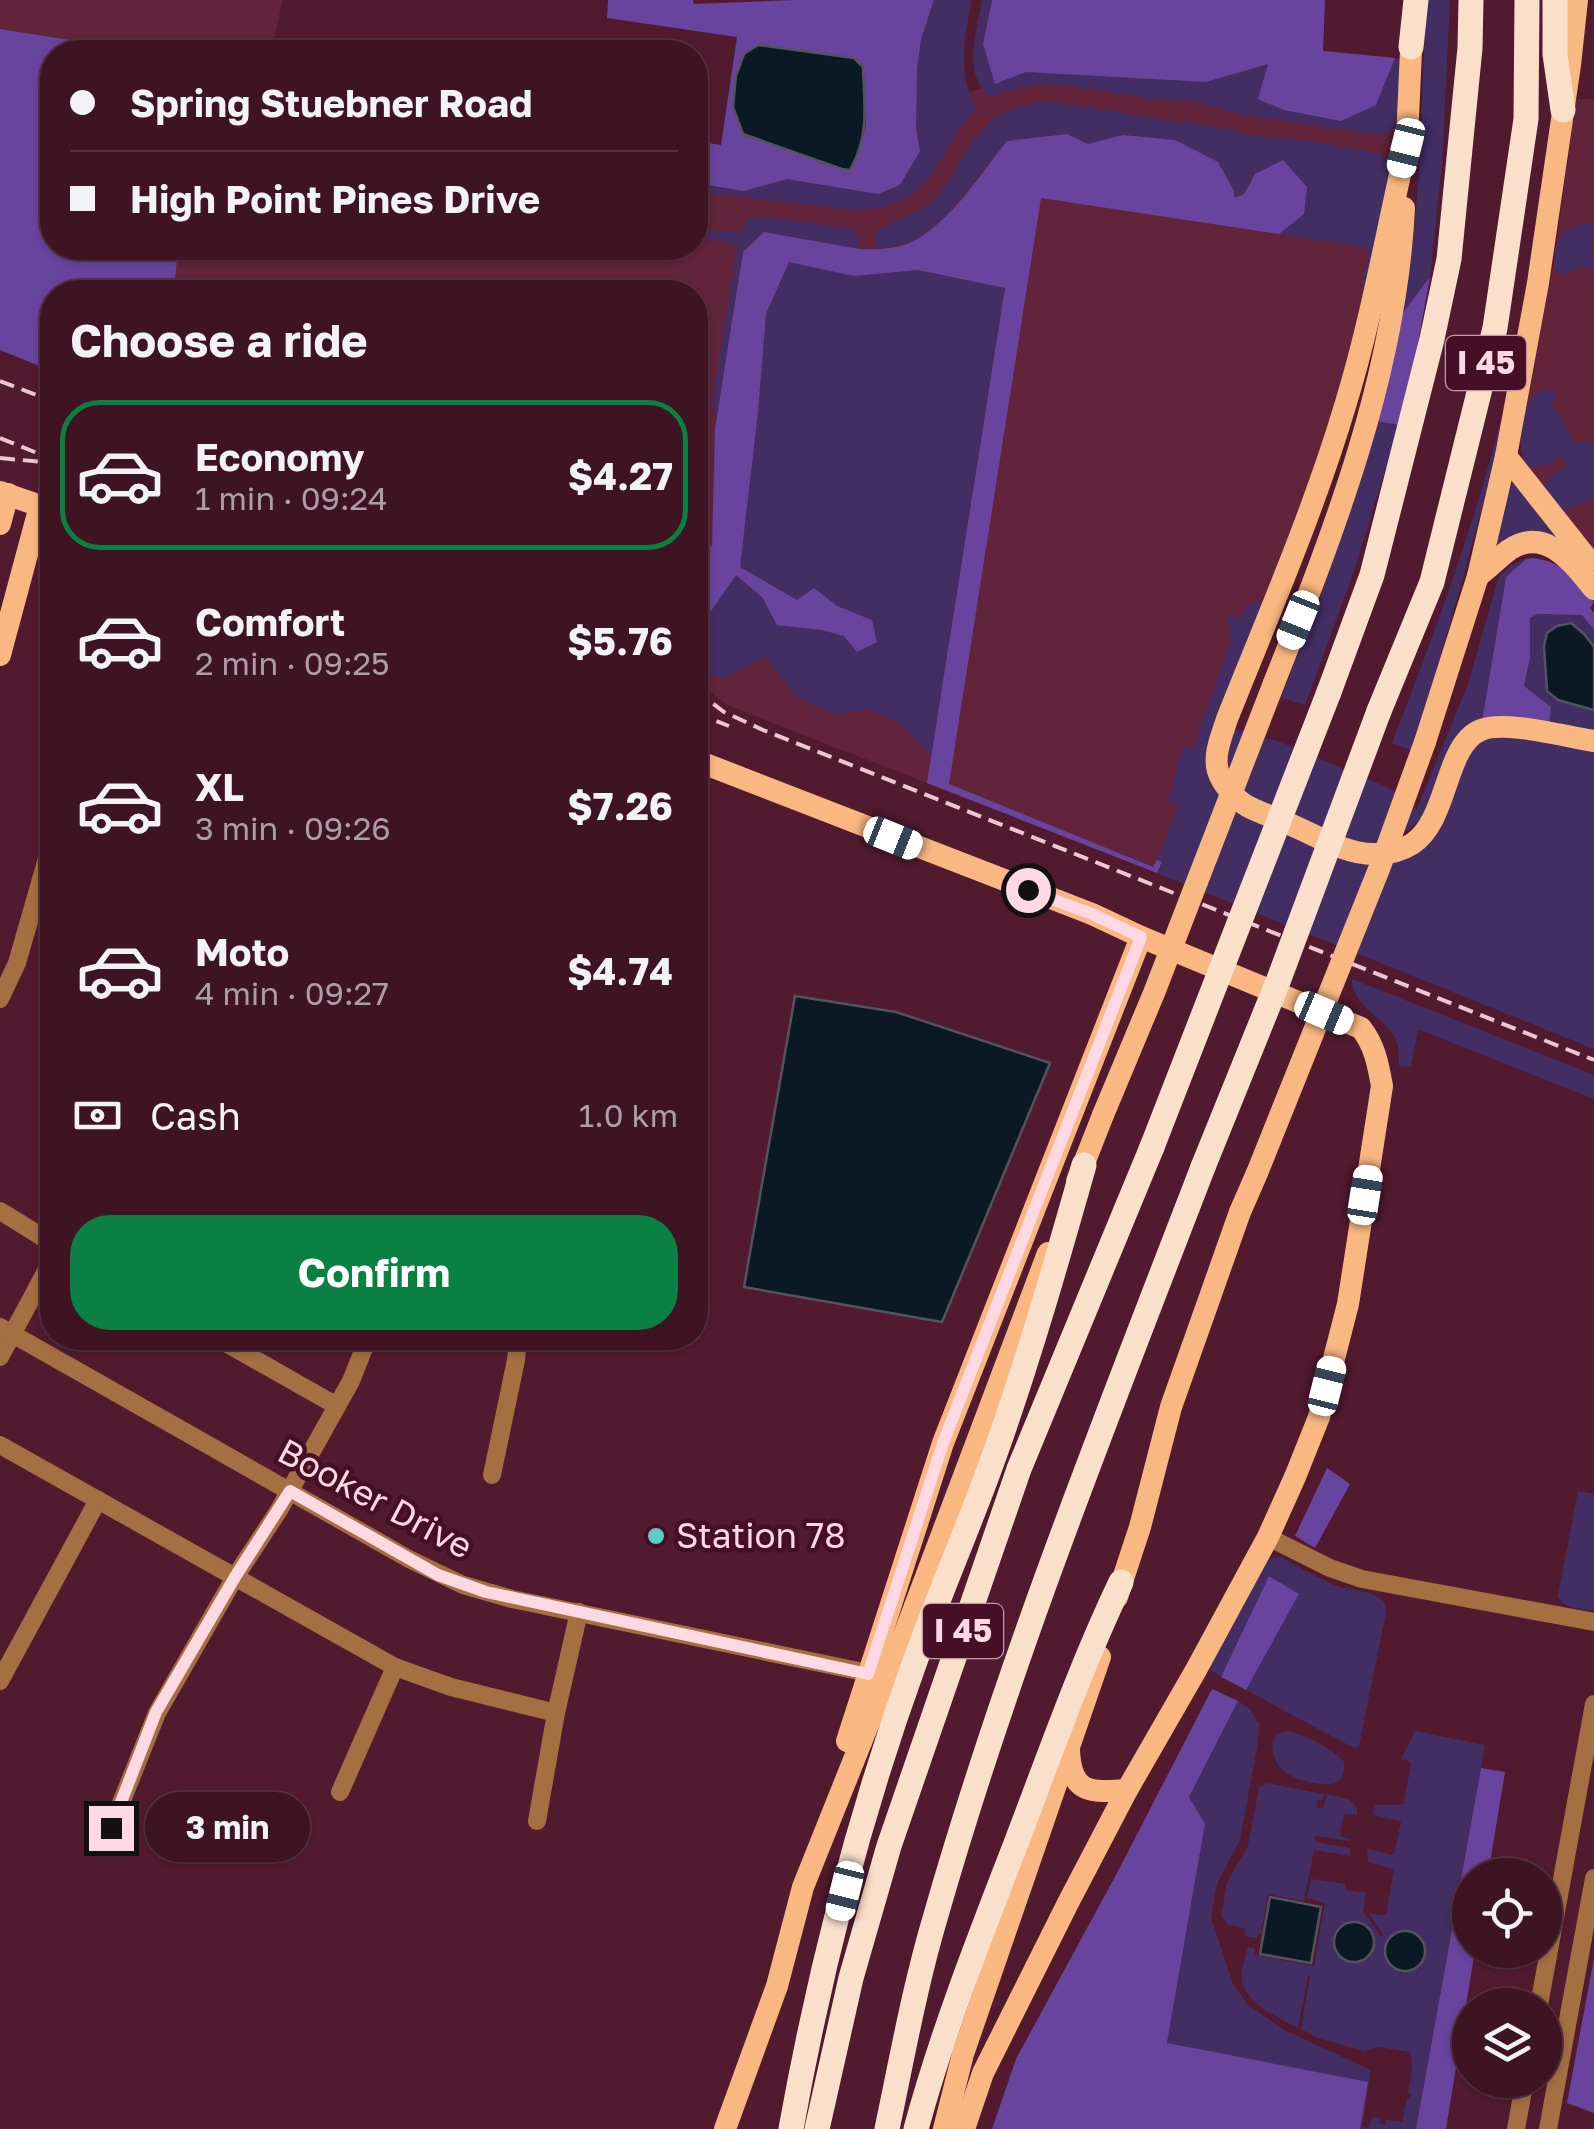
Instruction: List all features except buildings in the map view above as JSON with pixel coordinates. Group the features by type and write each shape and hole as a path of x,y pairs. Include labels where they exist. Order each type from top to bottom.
{"highway":[{"path":"1411,47 1414,0"},
{"name":"I 45","path":"817,2129 852,1978 889,1846 1019,1469 1152,1147 1372,575 1414,416 1449,258 1470,48 1471,0"},
{"name":"I 45","path":"887,2129 935,1918 1030,1623 1091,1455 1280,979 1378,712 1432,582 1494,328 1526,120 1527,0"},
{"path":"1555,0 1563,110"},
{"path":"790,2129 853,1857 912,1668 1022,1377 1084,1165"},
{"path":"916,2129 953,2010 994,1899 1091,1647 1121,1582"}],"main road":[{"path":"944,2129 963,2054 1102,1651 1172,1407 1240,1212 1379,870 1478,576 1506,456 1538,283 1577,0"},
{"path":"803,1887 904,1635 1048,1251 1154,993 1311,589 1358,454 1383,356 1402,241 1411,47"},
{"path":"1406,148 1351,388 1321,478 1227,719 1218,756 1219,774 1245,804 1354,852 1375,854 1399,850 1426,831 1460,748 1479,730 1507,727 1594,742"},
{"path":"1506,456 1594,568"},
{"path":"0,524 4,493 40,506"},
{"path":"0,655 40,527"},
{"path":"1478,576 1510,549 1537,543 1560,550 1594,588"},
{"path":"708,765 1092,914 1361,1028 1377,1058 1382,1086 1348,1304 1319,1417 1268,1537 1127,1790 983,2073 964,2129"},
{"path":"725,2129 777,1986 868,1674 943,1443 1141,937"},
{"path":"1069,1743 1070,1768 1077,1783 1091,1789 1127,1790"}],"street":[{"path":"0,999 17,963 40,883"},
{"path":"0,1211 40,1236"},
{"path":"0,1357 7,1331 40,1279"},
{"name":"Booker Drive","path":"7,1331 40,1350"},
{"name":"Booker Drive","path":"41,1350 438,1575 486,1592 868,1674"},
{"path":"238,1350 337,1406"},
{"path":"111,1828 156,1712 290,1491 351,1381 363,1350"},
{"path":"492,1475 517,1350"},
{"path":"0,1444 394,1667 450,1687 556,1713"},
{"path":"0,1681 98,1500"},
{"path":"1268,1537 1362,1580 1594,1622"},
{"path":"537,1821 579,1612"},
{"path":"340,1792 394,1667"},
{"path":"1542,1988 1594,1704"},
{"path":"1548,2129 1594,1878"},
{"path":"1516,2129 1521,2098"},
{"path":"1543,2098 1553,2103"}],"shaded area":[{"path":"0,0 282,0 274,40 70,40 0,29"},
{"path":"608,0 693,0 694,4 934,0 921,39 917,68 916,128 920,151 900,185 878,194 787,179 744,191 708,185 708,143 721,145 737,37 607,18","holes":["863,67 866,126 850,169 842,169 743,134"]},
{"path":"934,0 971,0 964,68 976,106 930,177 912,194 880,207 853,210 708,193 708,185 744,191 787,179 878,194 920,151 916,109 921,38"},
{"path":"982,0 992,0 983,44 995,83 1026,72 1206,82 1270,64 1376,105 1395,58 1402,59 1398,117 1394,129 1383,135 1232,112 1193,101 1064,85 1041,84 991,97 976,77 974,65"},
{"path":"992,0 1325,0 1323,51 1395,58 1376,105 1341,121 1284,110 1258,99 1268,64 1206,82 1026,72 995,84 983,44"},
{"path":"1426,0 1450,0 1442,163 1430,277 1401,315 1419,174"},
{"path":"0,29 70,40 40,40 40,260 177,260 175,280 40,280 40,366 0,350"},
{"path":"1319,50 1402,59 1392,173 1351,376 1216,734 1157,873 727,705 708,690 708,280 175,280 177,260 708,260 708,162 949,100 1026,72"},
{"path":"1576,99 1594,99 1594,555 1524,462 1520,442 1554,261"},
{"path":"1046,101 1379,153 1390,163 1392,173 1366,287 1362,287 1369,248 1279,234 1303,214 1255,174 1244,194 1233,198 1234,191 1218,162 1175,140 1124,135 1088,144 1067,134 1007,141 948,215 912,242 874,250 877,231 932,201 985,127 1005,113"},
{"path":"1067,134 1088,144 1123,135 1175,140 1218,162 1234,198 1244,194 1255,174 1283,160 1307,187 1304,214 1279,234 1041,198 949,784 1153,867 1157,860 1162,862 1157,873 927,783 1005,288 918,270 854,276 789,262 766,314 740,567 797,600 814,588 837,606 872,620 877,642 857,652 844,636 777,625 762,597 736,575 708,615 715,429 743,252 764,232 859,249 908,244 953,209 1007,141"},
{"path":"747,218 852,229 859,249 764,232 743,251 716,421 712,402 738,244 708,239 708,230 743,232"},
{"path":"1594,223 1594,270 1576,268 1561,276 1554,267 1562,234"},
{"path":"790,261 854,276 918,270 1005,288 931,757 902,725 870,709 831,714 796,696 765,657 724,679 708,672 708,615 736,575 762,597 777,625 844,636 872,620 837,606 815,588 798,601 740,567 766,314"},
{"path":"1430,277 1399,425 1376,421 1401,315"},
{"path":"1544,389 1558,398 1552,404 1576,444 1588,440 1594,447 1594,499 1559,512 1544,492 1551,476 1567,467 1562,457 1532,466 1526,462 1521,446 1528,405"},
{"path":"1376,421 1399,425 1354,571 1305,705 1281,698 1325,584"},
{"path":"1500,423 1503,424 1471,547 1411,750 1392,743 1464,545"},
{"path":"1513,483 1567,543 1498,546"},
{"path":"1526,559 1506,577 1482,721 1423,817 1389,840 1366,845 1250,802 1226,765 1233,729 1280,742 1389,788 1417,809 1468,684 1498,579 1510,566"},
{"path":"1526,559 1553,563 1581,586 1594,602 1590,608 1594,613 1594,630 1582,615 1538,614 1530,618 1530,658 1524,686 1551,707 1549,725 1482,721 1506,577"},
{"path":"1258,601 1263,609 1213,739 1239,811 1401,855 1471,744 1503,733 1594,748 1594,1049 1157,873 1162,863 1157,860 1179,805 1169,802 1180,754 1184,746 1193,748 1231,640 1228,614 1240,619 1247,603"},
{"path":"1538,614 1582,615 1594,630 1594,733 1549,725 1524,686 1530,658 1530,618"},
{"path":"1352,979 1594,1075 1594,1099 1418,1029 1411,1067 1399,1066 1396,1040 1362,1003"},
{"path":"1327,1468 1350,1484 1315,1548 1295,1536"},
{"path":"1578,1491 1594,1494 1594,1611 1568,1606 1558,1596"},
{"path":"1281,1557 1332,1584 1367,1593 1385,1603 1359,1746 1354,1748 1246,1690 1299,1594 1270,1576 1221,1677 1210,1669 1208,1659 1265,1559"},
{"path":"1269,1576 1299,1594 1246,1690 1221,1677"},
{"path":"1212,1689 1238,1701 1189,1797 1205,1824 1167,2043 1368,2082 1360,2129 992,2129 1016,2059"},
{"path":"1238,1701 1251,1710 1259,1724 1257,1748 1240,1840 1217,1883 1211,1918 1233,1984 1248,2005 1284,2030 1371,2070 1362,2127 1369,2128 1372,2117 1381,2118 1380,2124 1385,2125 1386,2120 1402,2122 1411,2095 1409,2052 1379,2047 1364,2051 1301,2029 1310,1976 1298,2028 1264,2009 1250,1996 1242,1980 1248,1947 1255,1948 1255,1955 1314,1966 1325,1903 1307,1898 1311,1879 1345,1884 1345,1890 1366,1893 1363,1911 1382,1938 1369,1914 1386,1915 1394,1869 1368,1862 1367,1849 1394,1855 1401,1821 1373,1815 1375,1805 1404,1803 1411,1764 1401,1759 1415,1731 1485,1745 1465,1858 1452,1858 1452,1929 1416,2129 1359,2129 1368,2083 1167,2044 1205,1824 1189,1797"},
{"path":"1288,1731 1339,1757 1344,1762 1340,1780 1332,1784 1313,1783 1284,1771 1275,1760 1272,1743 1277,1734"},
{"path":"1481,1768 1505,1772 1491,1858 1465,1858"},
{"path":"1266,1783 1324,1794 1316,1807 1323,1809 1327,1794 1349,1799 1357,1808 1357,1815 1344,1814 1340,1836 1350,1841 1315,1836 1315,1842 1350,1848 1350,1856 1314,1850 1304,1901 1268,1894 1257,1938 1245,1936 1246,1929 1227,1924 1221,1916 1227,1882 1248,1846 1259,1788"},
{"path":"1452,1929 1452,1968 1472,1968 1469,1988 1452,1988 1452,2092 1446,2129 1416,2129"},
{"path":"1594,1958 1594,2113 1567,2103"}],"water":[{"path":"758,45 854,58 863,67 863,132 850,170 743,134 733,107 736,76 744,54"},
{"path":"1571,623 1594,647 1594,710 1558,700 1547,691 1547,633"},
{"path":"795,996 896,1012 1050,1063 942,1322 744,1287"},
{"path":"1270,1897 1321,1907 1311,1963 1260,1954"},
{"path":"1354,1922 1368,1928 1374,1942 1368,1956 1354,1962 1340,1956 1334,1942 1340,1928"},
{"path":"1405,1931 1419,1937 1425,1951 1419,1965 1405,1971 1391,1965 1385,1951 1391,1937"}],"railway":[{"path":"0,381 40,396"},
{"path":"0,438 40,454"},
{"path":"0,458 40,462"},
{"path":"708,700 763,730 1594,1060"},
{"path":"708,718 729,726"}],"place":[{"name":"Station 78","path":"656,1536"}],"route":[{"path":"111,1828 156,1712 290,1491 438,1575 463,1585 512,1599 868,1674 943,1443 1141,937 1028,890"}]}
